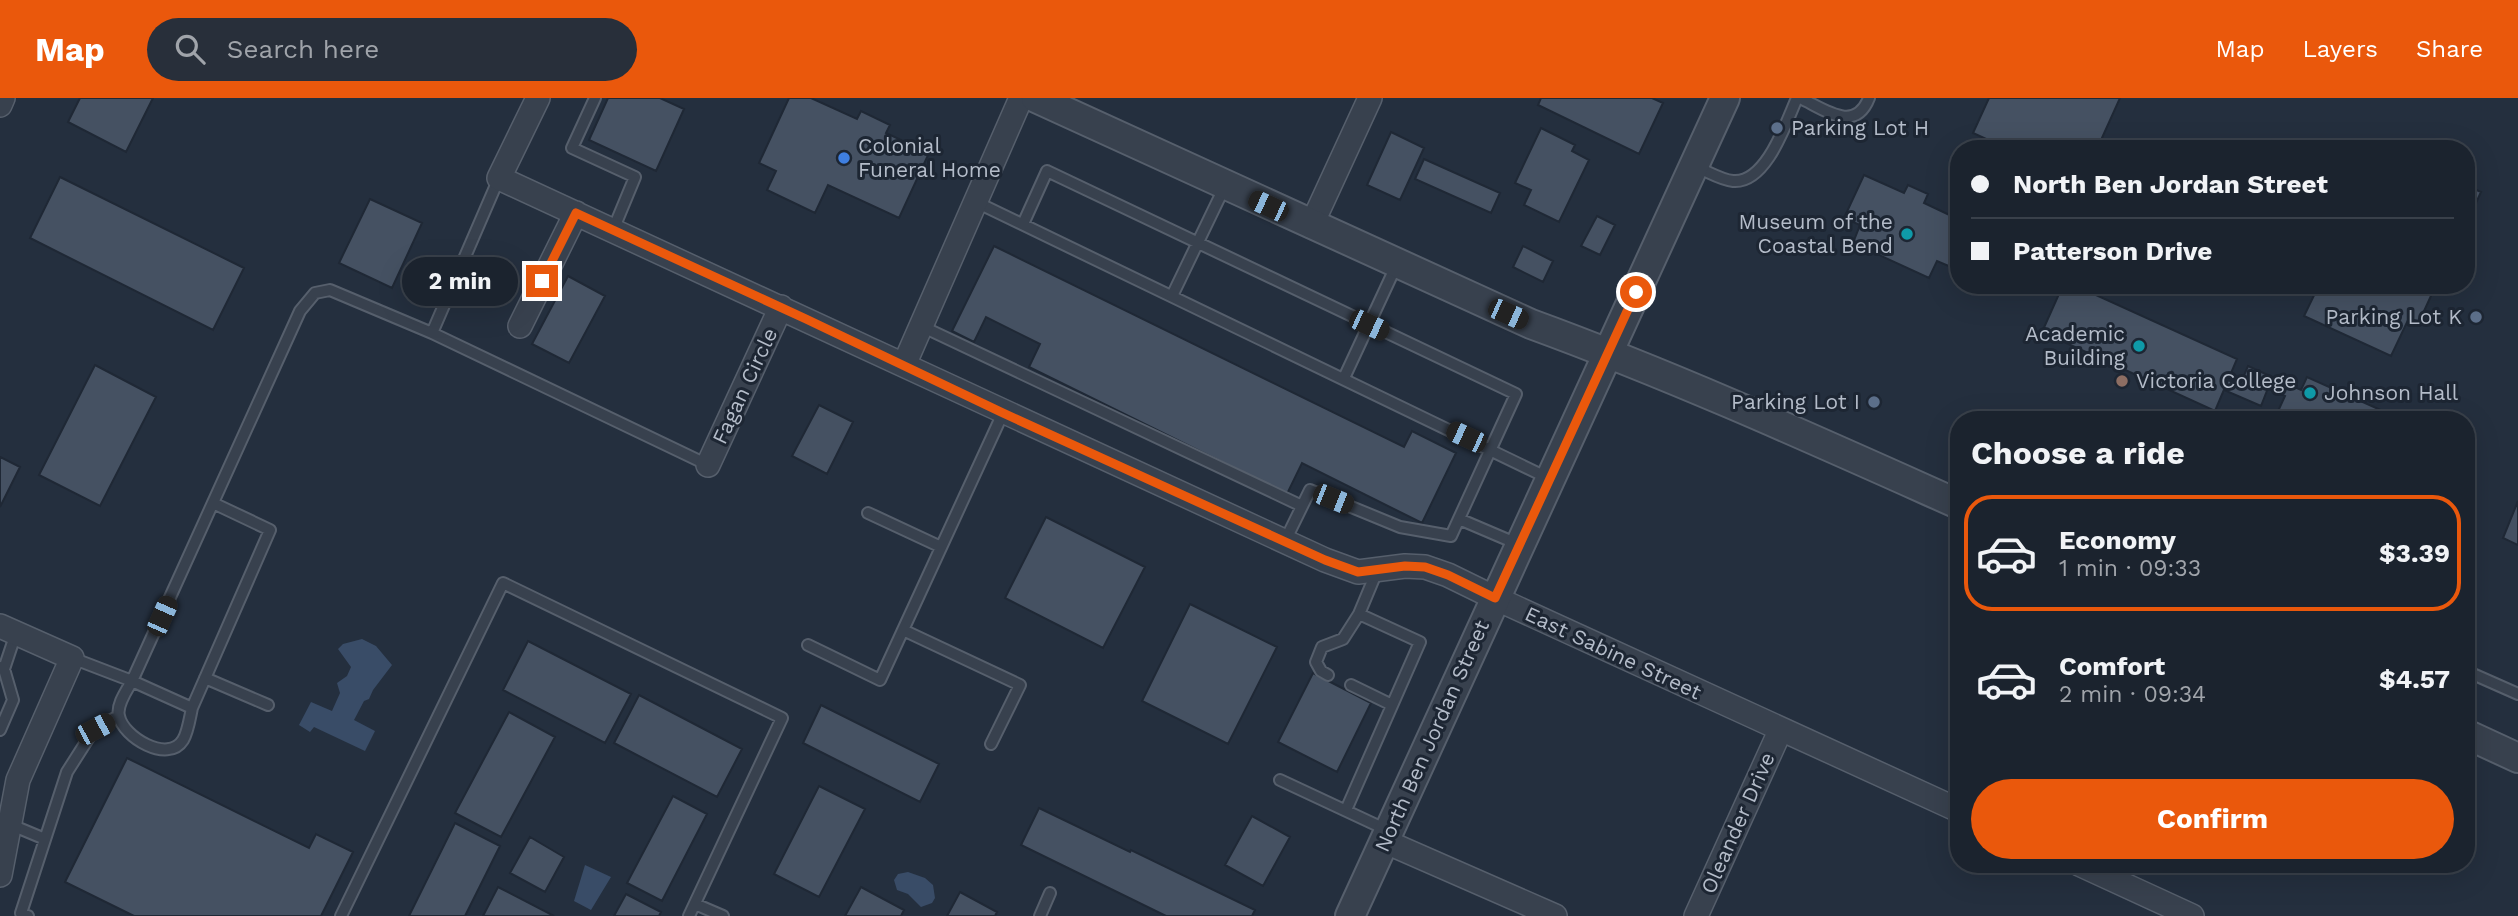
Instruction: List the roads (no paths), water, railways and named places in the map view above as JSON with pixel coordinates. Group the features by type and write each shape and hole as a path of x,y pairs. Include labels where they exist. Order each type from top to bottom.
{"street":[{"path":"0,105 4,98"},
{"path":"499,178 538,98"},
{"path":"904,365 1021,98"},
{"path":"1036,98 1311,226 1531,324 1744,409 1950,501"},
{"path":"1311,226 1370,98"},
{"name":"North Ben Jordan Street","path":"1350,916 1725,98"},
{"name":"East Sabine Street","path":"499,178 1285,541 1358,572 1405,566 1425,567 1448,575 1780,731 1950,806"},
{"path":"520,326 576,213"},
{"name":"Fagan Circle","path":"708,465 781,307"},
{"path":"0,875 19,780 72,658 8,629"},
{"name":"Oleander Drive","path":"1696,916 1780,731"},
{"path":"2475,738 2518,758"},
{"path":"1387,836 1555,916"},
{"path":"2099,873 2192,916"}],"lane":[{"path":"595,98 572,148 635,177 613,230"},
{"path":"1693,166 1733,181 1761,169 1799,98 1843,118 1853,117 1866,107 1869,98"},
{"path":"1023,224 1047,171 1516,394 1451,536 1400,527 1310,490 1285,541"},
{"path":"432,332 499,178"},
{"path":"1172,296 1225,186"},
{"path":"976,202 1551,479"},
{"path":"1344,379 1397,264"},
{"path":"213,503 270,530 192,708 183,740 172,749 157,749 127,733 119,716 119,707 300,311 315,293 330,290 432,332 708,465"},
{"path":"921,326 1302,506"},
{"path":"808,645 880,680 1003,413"},
{"path":"868,513 941,547"},
{"path":"1459,519 1520,545"},
{"path":"1328,675 1321,671 1316,662 1322,647 1343,639 1359,614 1377,571"},
{"path":"341,916 503,583 782,718 689,916"},
{"path":"1346,810 1420,642 1359,614"},
{"path":"0,730 13,700 2,668 8,629"},
{"path":"903,630 1020,685 991,744"},
{"path":"72,658 192,708"},
{"path":"2475,675 2518,694"},
{"path":"205,678 268,705"},
{"path":"1351,685 1392,705"},
{"path":"28,916 21,913 67,772 95,729 119,716"},
{"path":"1280,780 1346,810 1387,836"},
{"path":"9,824 45,839"},
{"path":"1040,916 1050,893"},
{"path":"695,904 723,916"}],"water":[{"path":"362,639 376,646 392,665 369,699 364,701 354,720 375,731 365,751 314,727 310,732 299,725 311,702 332,711 340,693 337,683 347,676 351,667 338,649 343,644"},
{"path":"585,865 611,877 591,910 574,901"},
{"path":"908,872 925,878 933,885 935,898 932,903 921,907 908,894 897,890 894,880 898,874"}],"place":[{"name":"Parking Lot H","path":"1777,128"},
{"name":"Colonial Funeral Home","path":"844,158"},
{"name":"Museum of the Coastal Bend","path":"1907,234"},
{"name":"Parking Lot K","path":"2476,317"},
{"name":"Academic Building","path":"2139,346"},
{"name":"Victoria College","path":"2122,381"},
{"name":"Johnson Hall","path":"2310,393"},
{"name":"Parking Lot I","path":"1874,402"}]}
